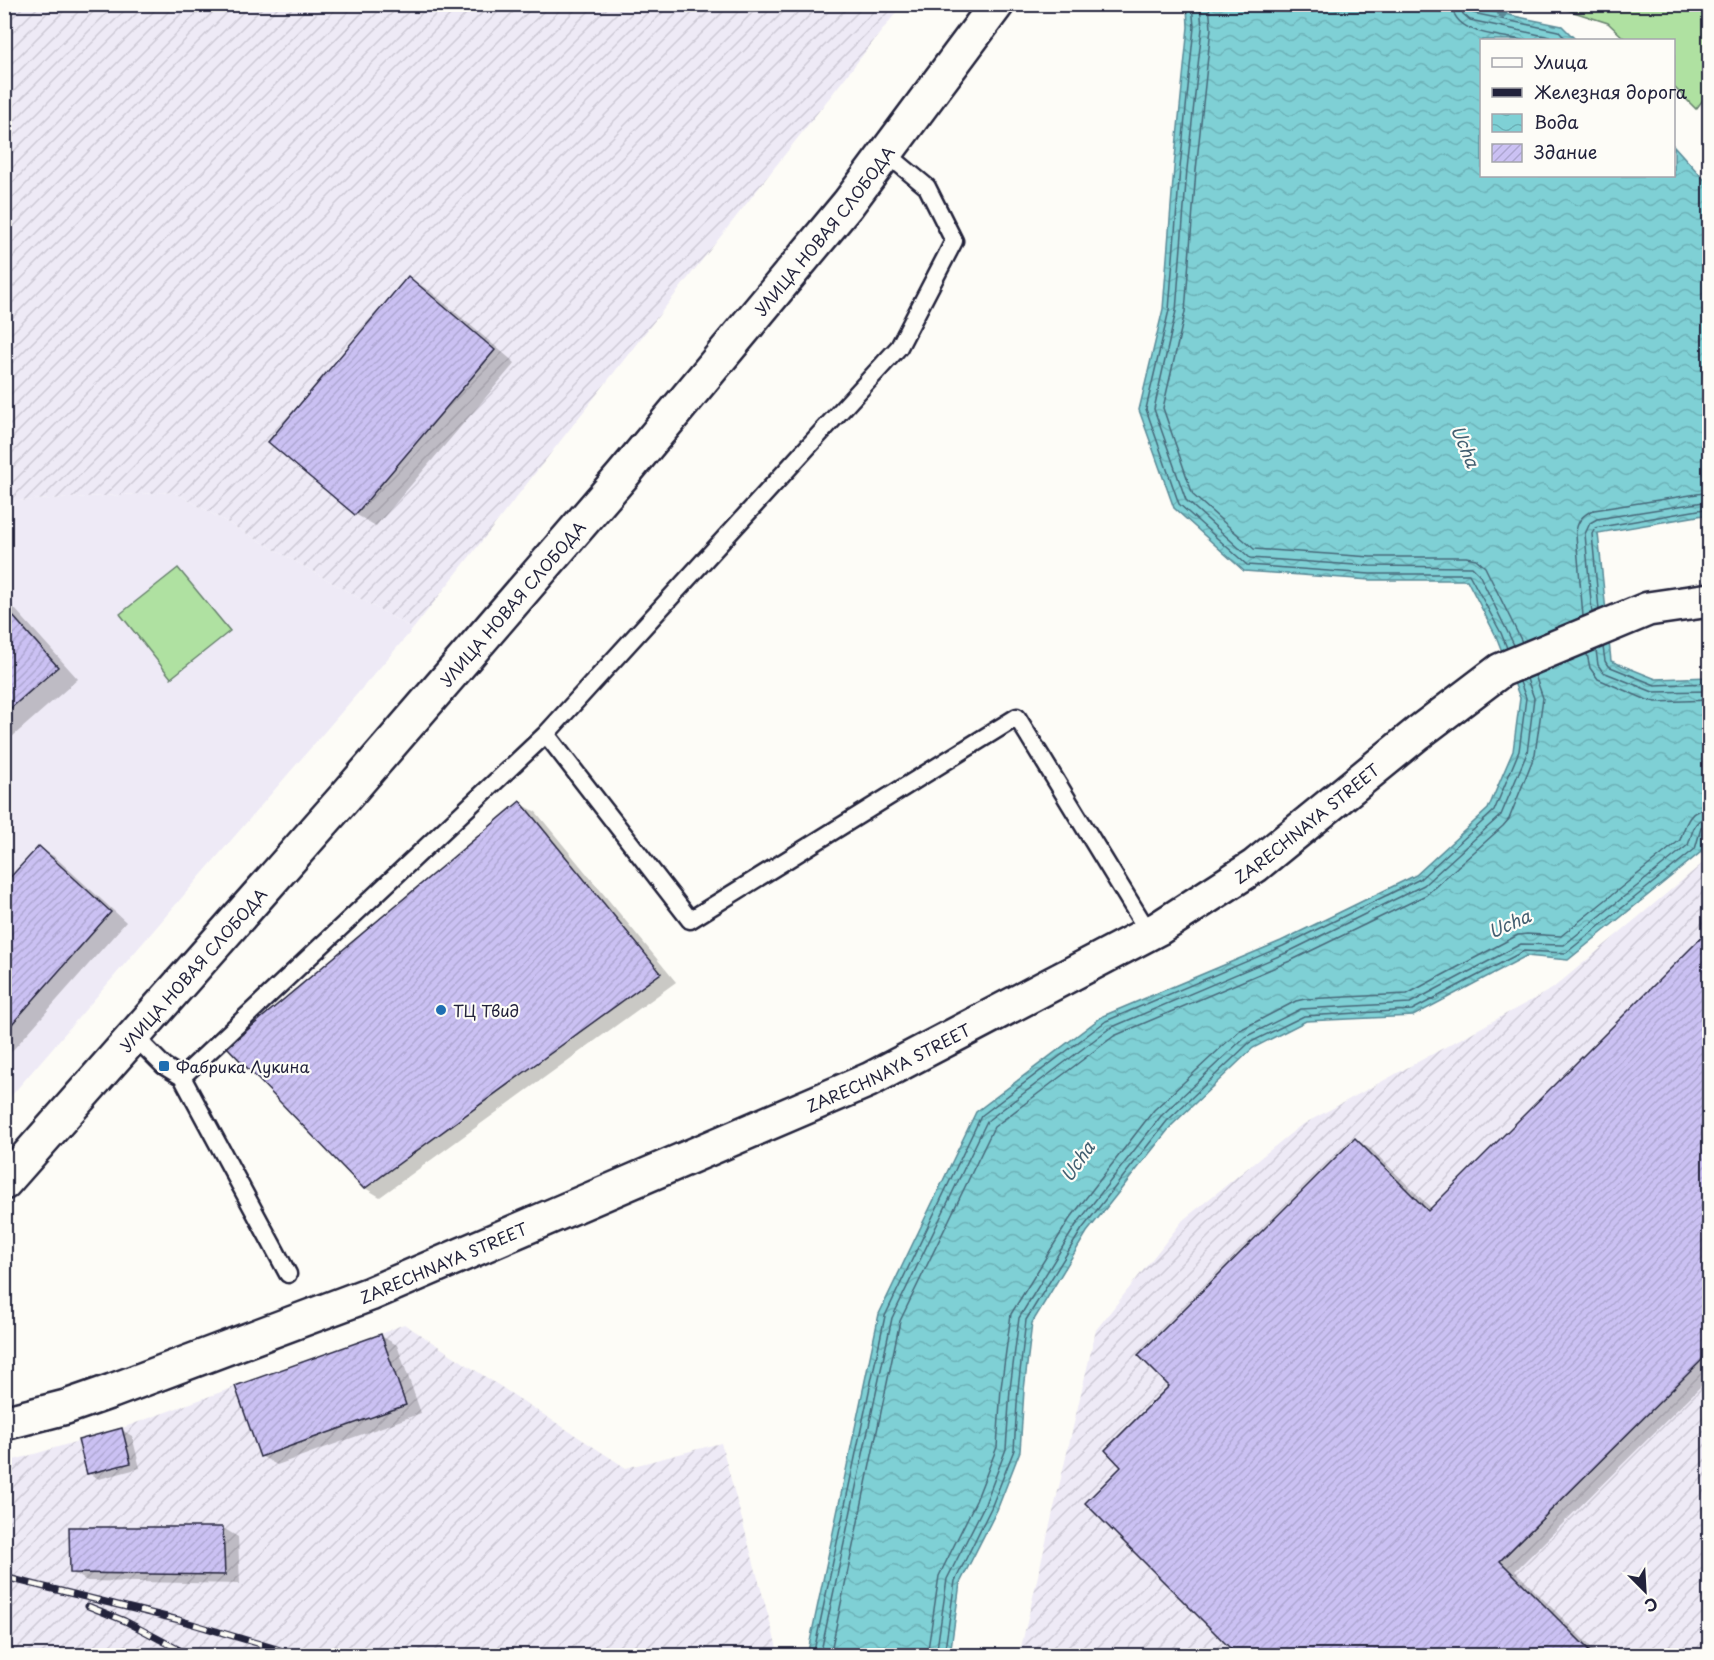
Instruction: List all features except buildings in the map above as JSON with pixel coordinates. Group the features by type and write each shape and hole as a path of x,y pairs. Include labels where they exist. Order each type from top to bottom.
{"main road":[{"name":"УЛИЦА НОВАЯ СЛОБОДА","path":"4,1183 622,476 848,204 997,4"},
{"name":"ZARECHNAYA STREET","path":"4,1423 66,1407 112,1391 392,1285 869,1080 1149,933 1255,866 1418,733 1501,669 1648,609 1710,600"}],"lane":[{"path":"182,1077 546,734 899,346 954,242 927,187 886,153"},
{"path":"546,734 690,920 1017,717 1149,933"},
{"path":"134,1036 164,1066 182,1077 288,1274"}],"shaded area":[{"path":"5,5 902,5 413,629 174,492 16,501 5,513"},
{"path":"174,492 413,629 5,1103 5,513 16,501"},
{"path":"1709,858 1709,1655 1019,1656 1096,1330 1183,1220 1300,1126 1552,989"},
{"path":"404,1324 626,1468 721,1443 779,1655 5,1655 4,1463 122,1428"}],"green space":[{"path":"1552,5 1709,5 1709,92 1696,109 1675,88 1675,39 1625,39 1608,23"},
{"path":"178,568 230,631 171,678 120,614"}],"water":[{"name":"Ucha","path":"1187,5 1461,5 1562,26 1575,39 1480,39 1480,177 1675,177 1675,147 1709,185 1709,514 1598,533 1611,661 1656,679 1709,677 1709,821 1701,852 1568,960 1526,956 1413,1016 1306,1021 1253,1048 1172,1125 1087,1232 1032,1323 1020,1451 997,1510 960,1583 950,1655 807,1656 879,1314 976,1112 1103,1016 1281,941 1416,875 1488,809 1513,751 1520,698 1496,636 1467,580 1370,580 1244,571 1174,508 1139,410 1163,309 1188,27"}],"waterway":[{"path":"1502,13 1506,4"}],"railway":[{"path":"4,1577 179,1620 301,1656"},
{"path":"88,1606 125,1621 191,1656"}],"place":[{"name":"ТЦ Твид","path":"441,1010"},
{"name":"Фабрика Лукина","path":"164,1066"}]}
